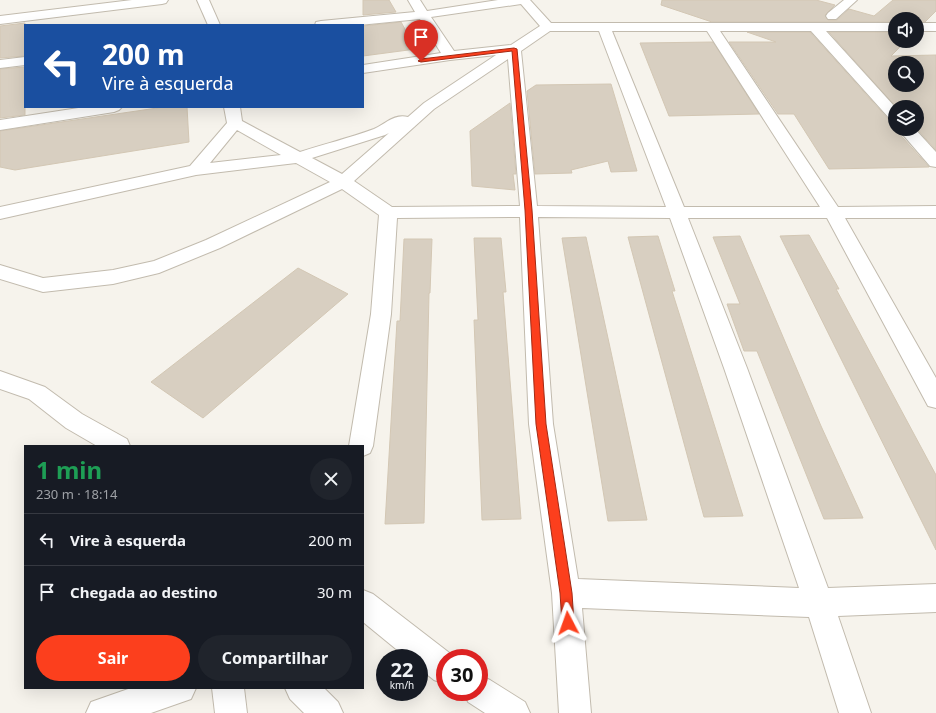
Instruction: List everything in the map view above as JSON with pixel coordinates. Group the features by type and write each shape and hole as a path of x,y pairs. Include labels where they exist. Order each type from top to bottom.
{"street":[{"path":"0,20 162,0"},
{"path":"203,0 214,24"},
{"path":"414,0 422,15 450,56"},
{"path":"331,24 422,15 523,0 547,27"},
{"path":"832,16 851,0"},
{"path":"0,272 43,285 113,277 158,266 212,244 343,182 430,106 547,27 888,27"},
{"path":"604,27 679,213 758,428 820,603 855,713"},
{"path":"711,27 833,213 936,399"},
{"path":"815,27 888,108"},
{"path":"924,27 936,27"},
{"path":"924,30 936,39"},
{"path":"364,69 450,56 514,49"},
{"path":"514,49 528,210 541,424 566,593 575,713"},
{"path":"0,64 24,60"},
{"path":"0,213 196,170 297,158 379,132 430,106"},
{"path":"0,125 108,108"},
{"path":"196,170 234,115 297,158 343,182 388,213 528,210 679,213 936,212"},
{"path":"912,136 936,162"},
{"path":"361,445 381,314 388,213"},
{"path":"0,380 37,393 74,421 116,445"},
{"path":"566,593 820,603 936,598"},
{"path":"364,605 436,662"},
{"path":"102,713 177,689"},
{"path":"228,689 231,713"},
{"path":"302,689 327,713"},
{"path":"488,697 514,713"}],"building":[{"path":"363,0 389,0 396,12 363,15"},
{"path":"662,0 816,0 835,5 825,15 828,20 837,20 849,9 874,16 893,0 936,0 936,11 925,22 924,12 888,12 888,22 712,22 661,5"},
{"path":"401,22 416,49 364,56 364,26"},
{"path":"25,23 24,56 0,58 0,26"},
{"path":"747,32 810,32 888,119 888,136 901,136 929,167 829,169 794,114 778,114 729,42 776,42"},
{"path":"829,32 888,32 888,48 899,48 891,56 936,55 936,150 923,136 924,100 890,100"},
{"path":"713,42 759,114 669,116 640,43"},
{"path":"24,67 25,115 0,118 0,69"},
{"path":"611,84 637,171 611,172 608,161 571,170 572,173 535,174 527,91 536,85"},
{"path":"510,103 516,174 513,174 515,190 472,186 470,131"},
{"path":"157,108 187,108 189,142 15,170 0,167 0,131"},
{"path":"809,235 839,289 836,289 936,475 936,550 780,236"},
{"path":"658,236 675,291 672,291 743,516 704,517 628,237"},
{"path":"740,236 821,426 863,518 824,519 757,351 744,351 727,304 740,304 713,237"},
{"path":"586,237 647,520 608,521 562,238"},
{"path":"474,238 501,238 506,292 503,292 521,519 482,520 474,320 478,320"},
{"path":"404,239 432,239 429,293 424,523 385,524 397,321 400,321"},
{"path":"298,268 348,294 203,418 151,382"}],"route":[{"path":"421,61 450,56 514,49 528,210 541,424 566,593 568,623"}]}
